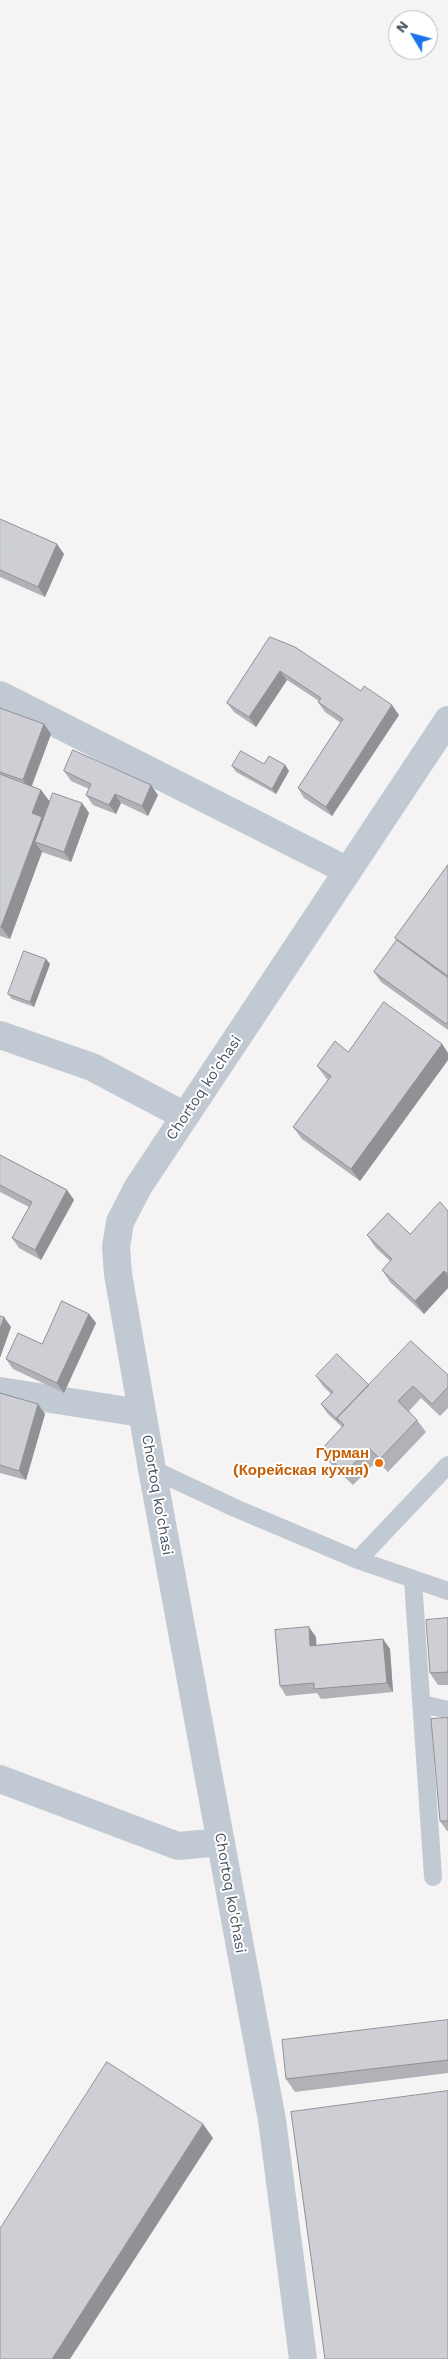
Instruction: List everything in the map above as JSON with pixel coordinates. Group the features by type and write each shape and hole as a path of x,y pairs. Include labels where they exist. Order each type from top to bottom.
{"street":[{"path":"0,695 348,871"},
{"name":"Chortoq ko'chasi","path":"303,2359 272,2120 141,1413 118,1274 116,1247 120,1222 138,1187 448,720"},
{"path":"0,1035 92,1067 185,1116"},
{"path":"0,1391 141,1413"},
{"path":"0,1779 178,1846 221,1842"}],"lane":[{"path":"358,1560 448,1465"},
{"path":"152,1469 235,1508 358,1560 448,1591"},
{"path":"414,1580 433,1877"},
{"path":"422,1704 448,1710"}],"building":[{"path":"0,519 57,544 38,587 0,570"},
{"path":"270,637 295,647 361,691 364,686 392,705 326,807 298,788 343,719 318,702 321,698 280,671 249,717 227,703"},
{"path":"0,708 44,724 23,780 0,772"},
{"path":"73,750 151,785 142,806 115,794 109,805 86,795 91,784 64,771"},
{"path":"241,751 264,764 269,756 285,765 272,789 232,766"},
{"path":"0,774 41,790 32,813 42,817 1,927 0,927"},
{"path":"53,793 82,803 64,852 35,842"},
{"path":"448,865 448,976 395,938"},
{"path":"397,940 448,978 448,1022 446,1024 374,972"},
{"path":"24,951 46,959 30,1002 8,994"},
{"path":"384,1002 442,1044 351,1169 293,1127 331,1076 317,1066 335,1041 348,1052"},
{"path":"0,1155 67,1190 35,1250 12,1238 32,1202 0,1185"},
{"path":"440,1202 448,1211 448,1274 444,1271 415,1301 382,1270 392,1259 367,1235 388,1213 410,1234"},
{"path":"62,1301 89,1314 57,1383 6,1359 18,1333 42,1344"},
{"path":"0,1316 4,1317 0,1329"},
{"path":"411,1341 448,1375 448,1387 432,1404 413,1386 398,1401 417,1420 380,1459 369,1448 345,1473 321,1450 344,1425 337,1418"},
{"path":"337,1354 369,1385 337,1418 339,1421 321,1404 333,1392 316,1376"},
{"path":"0,1393 38,1404 19,1471 0,1465"},
{"path":"448,1618 448,1672 430,1673 426,1620"},
{"path":"309,1627 310,1646 383,1639 387,1683 314,1689 314,1683 280,1686 275,1630"},
{"path":"448,1718 448,1821 440,1821 431,1719"},
{"path":"448,2020 448,2060 286,2079 282,2040"},
{"path":"107,2062 203,2124 52,2359 0,2359 0,2229"},
{"path":"448,2091 448,2359 325,2359 291,2112"}],"place":[{"name":"Гурман (Корейская кухня)","path":"379,1463"}]}
